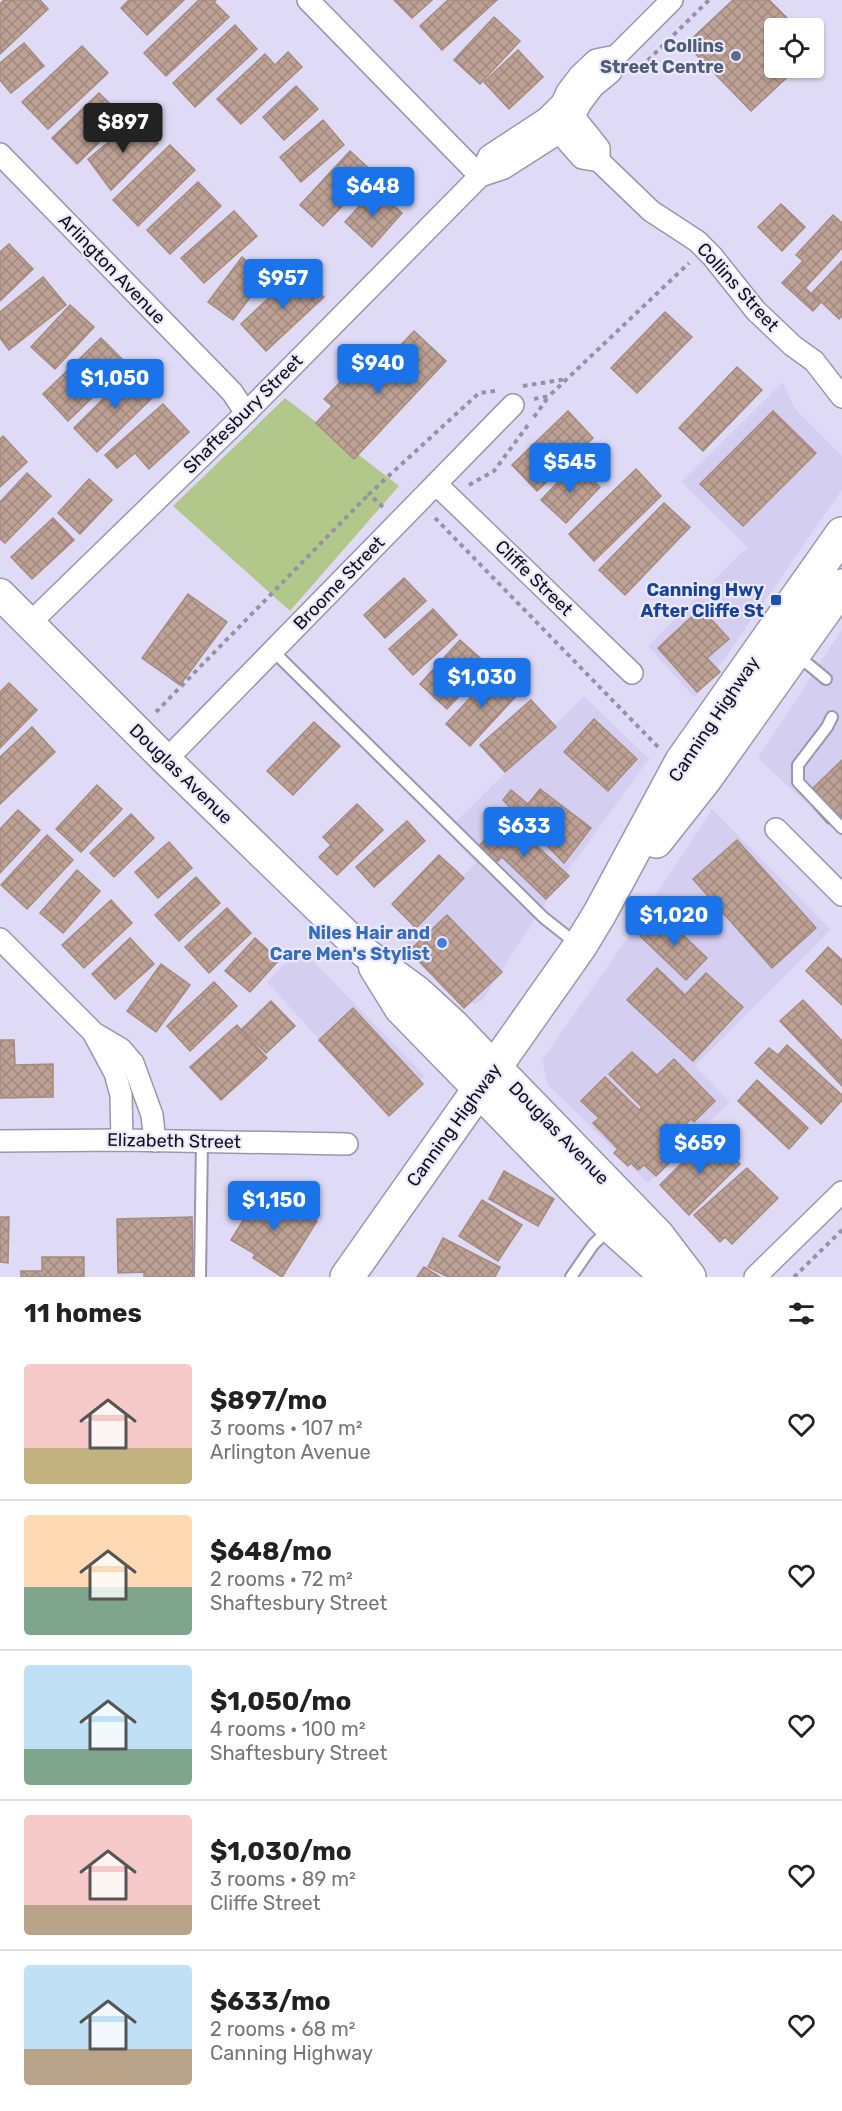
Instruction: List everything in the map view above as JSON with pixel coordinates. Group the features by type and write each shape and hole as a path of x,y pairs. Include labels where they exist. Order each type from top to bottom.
{"main road":[{"name":"Canning Highway","path":"347,1277 580,946 682,761 842,534"},
{"name":"Canning Highway","path":"600,913 705,779 842,586"},
{"name":"Douglas Avenue","path":"0,594 166,760 364,952 417,991 455,1026 488,1079 612,1227 668,1277"},
{"name":"Douglas Avenue","path":"488,1079 650,1227 689,1277"}],"street":[{"path":"308,0 480,176"},
{"name":"Shaftesbury Street","path":"29,624 246,413 480,176 489,156 553,124 568,110 567,92 580,75 596,60 616,56 672,0"},
{"name":"Collins Street","path":"568,110 599,148 599,161"},
{"name":"Collins Street","path":"553,124 582,158 599,161 651,211 697,241 712,256 756,311 793,346 814,362 842,397"},
{"name":"Arlington Avenue","path":"0,154 232,392 246,413"},
{"name":"Broome Street","path":"166,760 513,405"},
{"name":"Cliffe Street","path":"436,484 632,673"},
{"path":"776,829 842,895"},
{"path":"0,939 94,1033 121,1049 133,1063 152,1115 155,1141"},
{"path":"94,1033 114,1073 121,1095 122,1140"},
{"name":"Elizabeth Street","path":"0,1141 122,1140 347,1144"},
{"path":"755,1277 842,1192"}],"lane":[{"path":"273,651 544,918 580,946"},
{"path":"795,653 826,679"},
{"path":"832,717 798,765 798,782 842,828"},
{"path":"200,1277 202,1143"},
{"path":"571,1277 593,1245 612,1227"}],"path":[{"path":"633,74 710,0"},
{"path":"513,405 549,396 690,262"},
{"path":"153,715 369,494"},
{"path":"435,518 664,753"},
{"path":"794,1277 842,1230"}],"shaded area":[{"path":"783,382 795,409 842,456 842,490 695,698 648,646 747,547 681,482"},
{"path":"842,629 842,837 758,758"},
{"path":"584,696 649,759 551,894 482,1001 474,1004 401,937 476,863 446,831"},
{"path":"712,809 831,930 695,1066 730,1102 648,1183 548,1085 542,1060 624,943"},
{"path":"300,948 425,1076 389,1116 267,982"}],"green space":[{"path":"285,398 399,486 290,611 173,506"}],"building":[{"path":"4,0 40,0 48,9 0,54 0,4"},
{"path":"129,0 184,0 147,35 121,8"},
{"path":"199,0 216,0 214,2 229,17 166,76 144,53"},
{"path":"394,0 432,0 412,18"},
{"path":"448,0 497,0 442,50 420,26"},
{"name":"Collins Street Centre","path":"733,0 769,0 787,18 764,18 764,78 786,78 751,111 686,44"},
{"path":"494,17 520,41 480,84 454,60"},
{"path":"235,25 257,49 195,107 173,83"},
{"path":"24,43 44,66 11,93 0,80 0,63"},
{"path":"82,46 108,73 48,129 22,102"},
{"path":"518,50 543,77 509,109 484,82"},
{"path":"288,52 302,67 241,124 217,99 265,54 275,65"},
{"path":"296,86 318,109 284,140 263,117"},
{"path":"99,93 124,118 77,164 52,138"},
{"path":"135,120 158,143 111,190 88,159"},
{"path":"323,120 344,145 301,182 280,157"},
{"path":"170,145 195,170 138,226 113,200"},
{"path":"350,151 374,173 323,226 300,205"},
{"path":"198,182 221,206 170,254 147,230"},
{"path":"375,189 402,213 372,247 345,222"},
{"path":"781,204 805,227 782,251 758,227"},
{"path":"234,211 257,236 204,283 181,258"},
{"path":"833,215 842,223 842,248 805,288 821,302 813,311 782,283 803,261 796,255"},
{"path":"9,244 33,269 0,301 0,252"},
{"path":"242,257 266,276 233,320 208,302"},
{"path":"842,261 842,316 839,319 812,293"},
{"path":"299,270 324,297 266,351 241,324"},
{"path":"43,277 66,305 9,350 0,338 0,312"},
{"path":"70,305 94,327 55,369 31,347"},
{"path":"665,312 692,337 637,393 611,368"},
{"path":"414,331 446,361 354,459 316,423 332,406 324,399 353,369 366,382"},
{"path":"101,338 127,364 68,421 43,394"},
{"path":"737,367 762,390 703,451 679,428"},
{"path":"133,369 157,393 97,452 74,428"},
{"path":"163,404 189,432 149,469 135,453 117,468 105,455"},
{"path":"568,411 593,438 537,491 512,465"},
{"path":"773,411 816,453 743,526 700,484"},
{"path":"3,436 27,462 0,487 0,439"},
{"path":"575,464 600,487 566,523 541,500"},
{"path":"636,469 661,496 594,561 569,534"},
{"path":"27,473 51,496 5,543 0,539 0,502"},
{"path":"89,479 112,500 80,534 58,513"},
{"path":"664,503 690,527 625,595 599,570"},
{"path":"53,518 74,540 32,579 11,557"},
{"path":"404,578 426,601 385,638 364,615"},
{"path":"188,594 227,622 180,685 142,658"},
{"path":"701,608 729,639 707,658 720,672 697,692 658,648"},
{"path":"433,609 457,635 413,675 389,649"},
{"path":"460,640 488,665 447,709 420,684"},
{"path":"494,672 518,694 470,746 446,724"},
{"path":"9,683 37,710 0,748 0,692"},
{"path":"531,700 556,727 505,772 480,745"},
{"path":"594,719 637,759 608,791 564,752"},
{"path":"314,722 340,746 293,795 267,771"},
{"path":"32,727 55,752 0,804 0,757"},
{"path":"842,760 842,822 836,816 828,824 814,808 823,800 813,788"},
{"path":"97,785 122,809 81,852 56,829"},
{"path":"540,789 591,828 564,863 503,800 511,790 528,804"},
{"path":"357,804 383,830 337,875 319,857 331,845 323,837"},
{"path":"18,810 40,830 0,873 0,829"},
{"path":"131,814 154,838 114,877 90,853"},
{"path":"506,817 569,876 546,899 502,857 495,864 478,847"},
{"path":"407,821 425,841 374,887 356,867"},
{"path":"47,835 73,860 27,909 1,885"},
{"path":"737,840 816,928 772,968 693,879"},
{"path":"169,842 192,868 158,898 135,872"},
{"path":"439,855 464,878 416,928 392,904"},
{"path":"77,870 100,891 63,933 40,913"},
{"path":"196,877 220,903 179,941 155,915"},
{"path":"111,900 132,923 84,968 62,945"},
{"path":"227,908 251,933 209,973 185,947"},
{"path":"661,914 707,958 686,980 640,936"},
{"path":"447,915 502,972 464,1008 409,951"},
{"path":"130,938 154,964 115,999 92,974"},
{"path":"255,938 279,960 250,992 225,971"},
{"path":"828,947 842,960 842,1005 806,971"},
{"path":"161,964 190,985 156,1032 127,1011"},
{"path":"657,968 685,995 706,973 743,1007 693,1061 627,1000"},
{"path":"214,982 237,1006 190,1051 167,1026"},
{"path":"803,1000 842,1041 842,1086 780,1021"},
{"path":"271,1001 295,1026 266,1053 242,1029"},
{"path":"353,1008 423,1084 389,1116 319,1040"},
{"path":"237,1025 267,1058 221,1100 190,1067"},
{"path":"0,1040 14,1040 15,1065 53,1064 53,1097 0,1098"},
{"path":"787,1045 842,1095 842,1100 821,1124 755,1063 769,1048 778,1055"},
{"path":"632,1052 657,1075 674,1059 715,1101 694,1122 691,1119 669,1140 680,1152 656,1176 644,1165 638,1170 631,1163 628,1166 614,1153 618,1149 593,1123 599,1118 581,1101 605,1077 639,1110 642,1107 609,1074"},
{"path":"757,1080 808,1128 789,1149 738,1101"},
{"path":"710,1135 740,1164 689,1215 660,1185"},
{"path":"747,1168 778,1198 732,1244 725,1237 720,1242 694,1215"},
{"path":"504,1171 554,1199 538,1226 489,1199"},
{"path":"263,1188 317,1221 282,1277 253,1258 255,1254 231,1240"},
{"path":"482,1200 522,1225 498,1261 459,1236"},
{"path":"0,1217 9,1217 8,1263 0,1262"},
{"path":"192,1217 193,1277 144,1277 144,1272 118,1273 117,1219"},
{"path":"443,1238 500,1267 495,1277 448,1277 428,1267"},
{"path":"42,1257 84,1257 84,1277 21,1277 21,1271 42,1271"},
{"path":"424,1267 440,1277 417,1277"}],"place":[{"name":"Collins Street Centre","path":"736,56"},
{"name":"Canning Hwy After Cliffe St","path":"776,600"},
{"name":"Niles Hair and Care Men's Stylist","path":"442,943"}]}
